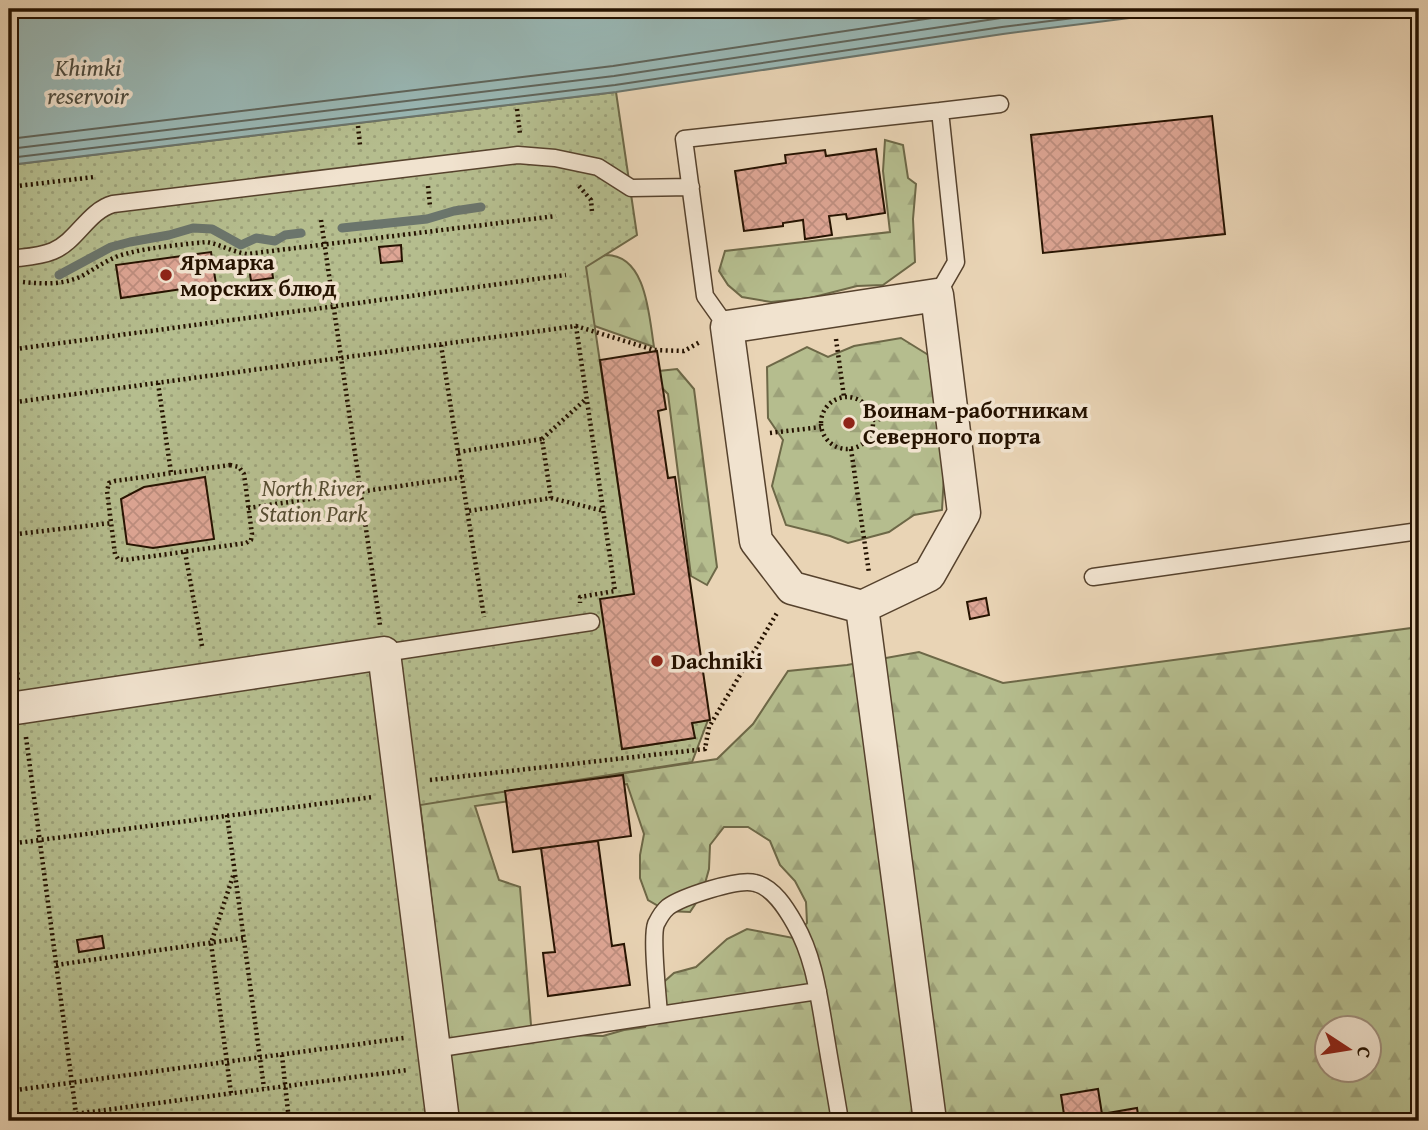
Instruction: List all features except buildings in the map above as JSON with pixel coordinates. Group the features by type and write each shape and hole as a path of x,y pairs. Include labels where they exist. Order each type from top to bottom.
{"street":[{"path":"937,295 964,513 929,575 867,605 792,588 756,541 727,327 937,295"},
{"path":"867,605 930,1121"},
{"path":"15,708 384,653 391,790 420,1052 443,1121"}],"lane":[{"path":"727,327 705,296 684,139 1000,104"},
{"path":"937,295 956,262 940,111"},
{"path":"9,259 53,251 68,241 100,210 113,204 518,155 555,158 598,167 631,188 691,187"},
{"path":"1093,577 1419,531"},
{"path":"384,653 587,623"},
{"path":"659,1015 654,930 662,912 679,901 732,883 744,881 765,887 774,894 795,924 811,961 841,1121"},
{"path":"420,1052 818,991"}],"path":[{"path":"517,109 520,134"},
{"path":"358,127 360,145"},
{"path":"9,187 94,177"},
{"path":"427,180 430,206"},
{"path":"591,200 592,212"},
{"path":"22,282 67,282 127,253 206,242 216,243 232,252 247,254 556,216"},
{"path":"321,220 384,653"},
{"path":"9,350 566,275"},
{"path":"832,311 844,397"},
{"path":"576,326 615,592 579,597 587,623"},
{"path":"9,403 576,326 654,350 684,351"},
{"path":"441,345 487,638"},
{"path":"158,383 171,473"},
{"path":"844,397 863,402 870,410 873,420 868,439 851,449 832,444 821,427 826,407 844,397"},
{"path":"458,452 542,439 586,399"},
{"path":"873,420 951,409"},
{"path":"742,437 821,427"},
{"path":"542,439 551,498"},
{"path":"851,449 867,605"},
{"path":"230,465 239,467 244,474 248,508 252,534 251,540 246,543 125,560 118,559 115,554 107,491 109,483 115,481 230,465"},
{"path":"248,508 462,477"},
{"path":"468,511 551,498 604,511"},
{"path":"9,535 111,523"},
{"path":"185,552 202,646"},
{"path":"9,844 705,749 709,727 792,588"},
{"path":"9,607 15,708 40,840 77,1121"},
{"path":"227,815 264,1088"},
{"path":"231,1093 211,943 235,869"},
{"path":"56,965 243,938"},
{"path":"9,1091 282,1055 420,1052"},
{"path":"22,1121 285,1086 420,1052"},
{"path":"282,1055 289,1121"}],"green space":[{"name":"North River Station Park","path":"616,92 637,235 586,267 634,594 623,749 694,738 692,723 708,720 692,762 420,805 458,1121 9,1121 9,165"},
{"path":"885,140 903,145 908,178 916,184 913,219 915,262 883,285 857,286 810,298 771,302 742,297 728,285 719,271 725,251 890,232 883,171"},
{"path":"606,255 620,258 630,265 638,276 644,290 654,347 569,317 576,263"},
{"path":"901,338 930,356 945,457 942,510 914,515 889,532 848,543 786,525 772,486 783,440 768,418 767,367 807,347 828,357 854,346"},
{"path":"677,369 694,389 717,567 707,585 691,576 668,394 656,382 659,371"},
{"path":"1419,627 1419,1121 458,1121 420,804 717,759 753,724 788,671 847,665 919,652 1003,683","holes":["627,784 644,834 640,878 648,900 667,911 690,912 702,894 709,869 710,845 724,827 748,827 770,841 780,865 795,881 806,902 807,923 793,938 747,929 727,939 696,967 674,973 658,987 655,1009 645,1027 603,1036 537,1034 531,1025 520,887 499,880 475,806"]}],"water":[{"name":"Khimki reservoir","path":"9,9 1201,9 1003,34 616,92 9,165"}],"waterway":[{"path":"342,228 427,219 481,207"},
{"path":"59,275 111,247 193,228 212,229 241,245 256,238 275,241 285,235 301,233"}],"place":[{"name":"Ярмарка морских блюд","path":"166,275"},
{"name":"Воинам-работникам Северного порта","path":"849,423"},
{"name":"Dachniki","path":"657,661"}]}
